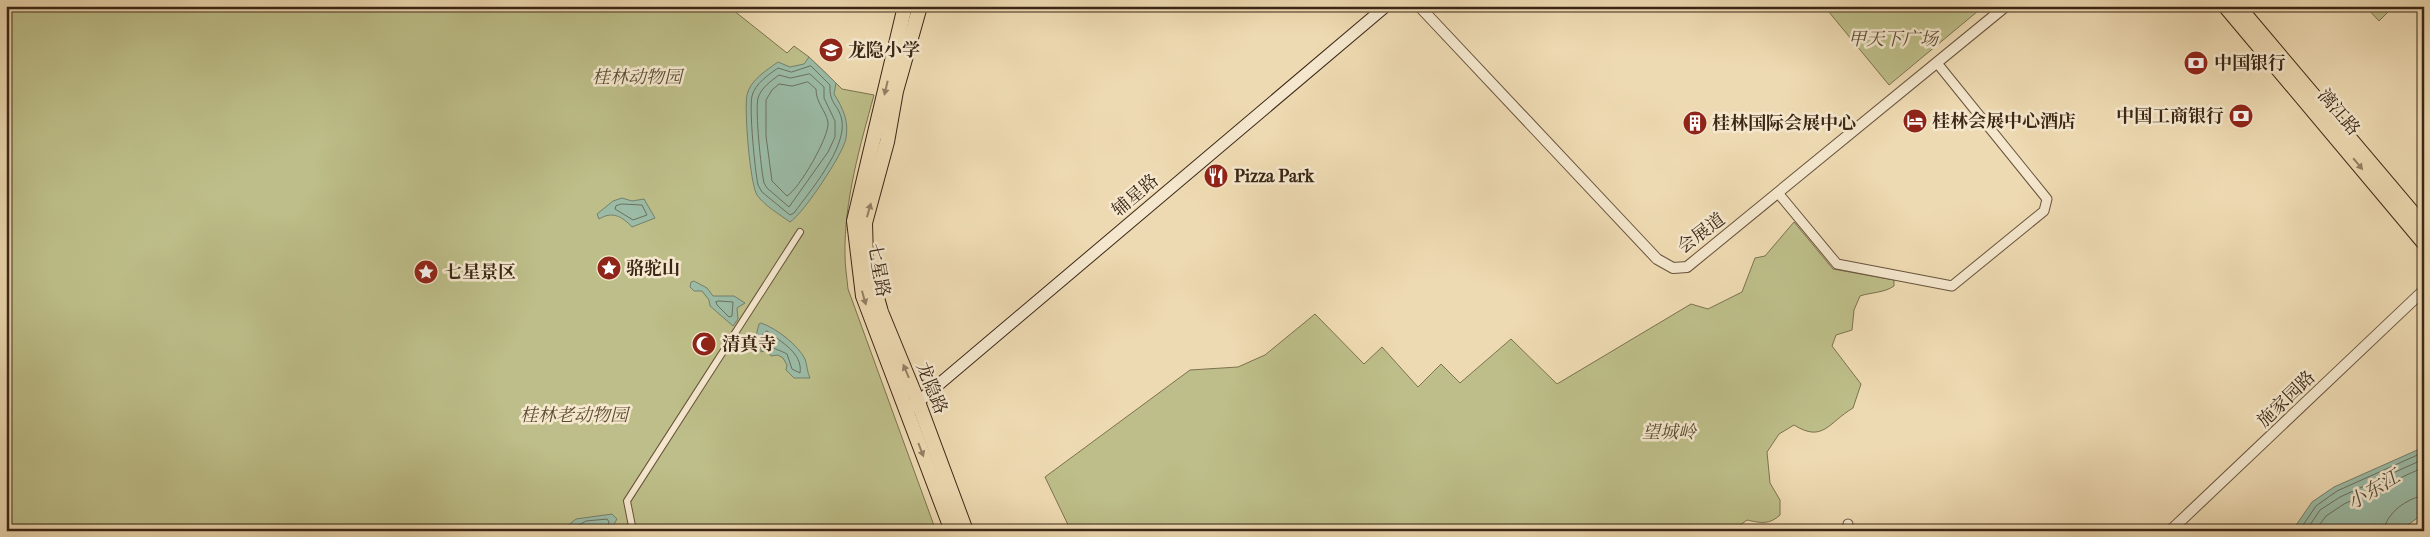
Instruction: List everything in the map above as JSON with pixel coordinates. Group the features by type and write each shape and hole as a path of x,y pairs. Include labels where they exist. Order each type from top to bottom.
{"main road":[{"name":"七星路","path":"905,6 854,221 863,296 952,531"},
{"name":"七星路","path":"866,258 865,223 887,142 896,91 920,6"},
{"name":"漓江路","path":"2225,6 2424,243"},
{"name":"漓江路","path":"2238,6 2424,226"},
{"name":"辅星路","path":"906,411 1382,7"},
{"name":"龙隐路","path":"866,258 881,312 918,402 966,531"}],"street":[{"name":"会展道","path":"1419,6 1657,259 1673,268 1687,267 2006,6"},
{"path":"1778,192 1836,264 1952,286 2044,212 2047,200 1937,63"},
{"path":"633,531 627,501 800,232"},
{"name":"施家园路","path":"2170,531 2424,290"}],"green space":[{"name":"七星景区","path":"6,6 728,6 787,53 794,46 809,57 842,89 874,95 863,134 847,214 845,255 848,289 936,531 6,531"},
{"name":"甲天下广场","path":"1824,6 1984,6 1889,85"},
{"path":"2365,6 2394,6 2379,21"},
{"name":"望城岭","path":"1794,222 1833,269 1894,280 1894,286 1860,296 1854,310 1852,330 1836,335 1832,346 1861,384 1853,408 1831,425 1819,431 1812,432 1794,425 1779,434 1767,452 1770,483 1780,500 1780,515 1768,522 1747,520 1732,531 1071,531 1045,477 1190,370 1238,367 1265,355 1315,314 1364,364 1382,347 1418,387 1441,364 1460,383 1511,339 1557,384 1691,304 1708,309 1742,292 1755,258 1765,256"}],"water":[{"path":"809,57 836,83 834,94 844,115 847,132 844,146 831,169 804,208 790,222 764,203 754,188 748,146 746,103 749,90 755,80 764,72 778,62 790,67 804,64"},
{"path":"622,198 632,201 644,199 655,218 632,227 621,218 613,215 599,219 597,214 613,201"},
{"path":"694,281 707,288 713,296 734,296 745,303 737,308 738,319 733,326 710,306 709,300 702,291 694,291 690,287 691,282"},
{"path":"761,323 780,333 797,348 805,359 810,378 794,378 786,370 787,365 783,358 778,355 771,356 767,350 761,352 761,343 756,336 759,324"},
{"name":"小东江","path":"2424,447 2424,513 2400,531 2292,531 2312,502 2334,487"},
{"path":"612,514 617,519 610,531 561,531 576,519"}],"place":[{"name":"龙隐小学","path":"831,50"},
{"name":"中国银行","path":"2196,63"},
{"name":"中国工商银行","path":"2241,116"},
{"name":"桂林会展中心酒店","path":"1915,121"},
{"name":"桂林国际会展中心","path":"1695,123"},
{"name":"Pizza Park","path":"1216,176"},
{"name":"骆驼山","path":"609,268"},
{"name":"七星景区","path":"426,272"},
{"name":"清真寺","path":"704,344"}],"park label":[{"name":"桂林动物园","path":"637,77"},
{"name":"桂林老动物园","path":"574,415"}]}
